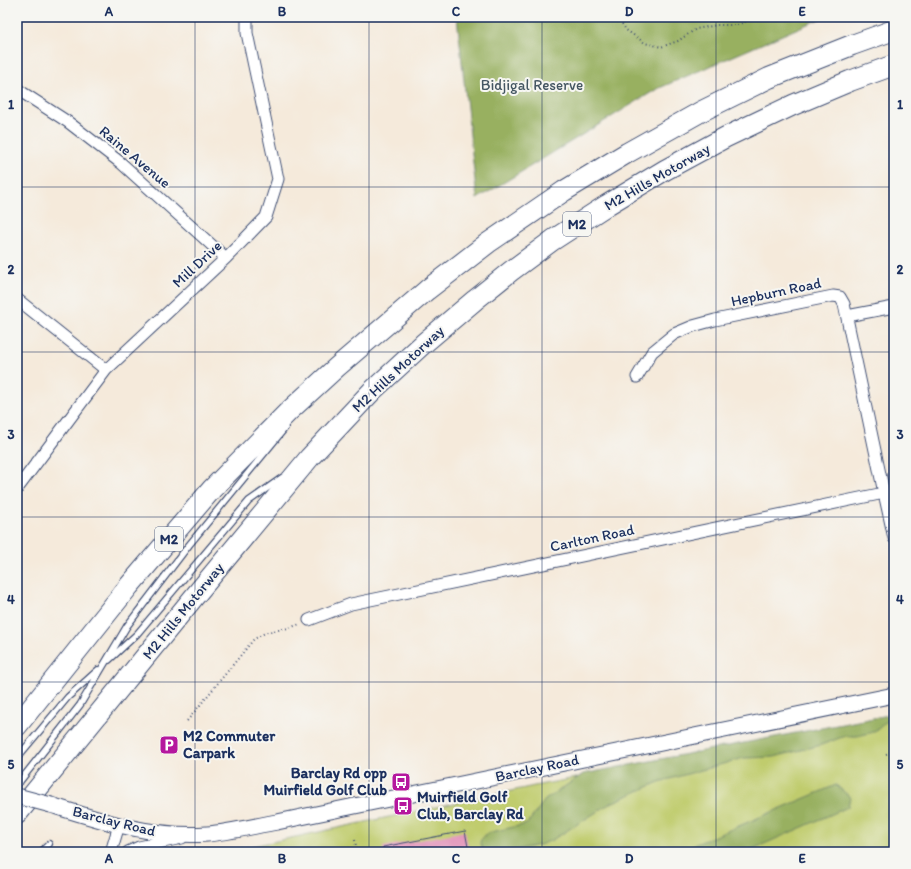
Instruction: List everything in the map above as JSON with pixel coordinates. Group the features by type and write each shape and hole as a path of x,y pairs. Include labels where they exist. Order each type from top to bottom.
{"highway":[{"name":"M2","path":"17,726 129,586 212,489 288,412 337,367 427,290 488,243 564,191 620,157 702,111 769,78 894,30"},
{"name":"M2 Hills Motorway","path":"17,814 310,457 372,390 423,344 511,271 553,240 665,170 726,137 793,105 850,81 894,65"}],"main road":[{"name":"Barclay Road","path":"17,796 100,821 133,829 159,833 208,834 270,823 894,695"}],"street":[{"name":"Mill Drive","path":"17,489 106,370 226,258 266,217 278,179 247,33 247,17"},
{"name":"Raine Avenue","path":"17,89 68,122 121,163 226,258"},
{"name":"Hepburn Road","path":"637,377 652,352 674,334 693,326 715,320 833,296 840,297 844,304 847,316 884,493 891,507 894,538"},
{"path":"17,299 106,370"},
{"path":"847,316 894,307"},
{"name":"Carlton Road","path":"309,620 351,604 884,493"},
{"path":"111,852 119,825"},
{"path":"128,852 151,844 208,834"}],"lane":[{"name":"M2","path":"307,403 337,367"},
{"name":"M2","path":"17,785 80,705 127,626 189,545 287,426"},
{"name":"M2","path":"292,470 310,457"},
{"name":"M2","path":"17,758 68,697 137,634 249,501 286,474"},
{"path":"41,852 49,844"}],"path":[{"path":"618,17 626,30 645,43 661,47 678,41 696,29 717,25 737,25 746,21 746,17"},
{"path":"187,721 254,639 267,632 289,628 309,620"},
{"path":"886,754 894,751"},
{"path":"355,840 357,852"}],"green space":[{"name":"Bidjigal Reserve","path":"457,17 824,17 657,89 477,199"},
{"path":"894,714 894,717 870,733 857,736 845,736 821,745 774,757 744,758 659,782 611,803 552,840 540,845 505,852 484,852 480,841 487,833 527,824 545,800 583,774"},
{"path":"894,715 894,852 225,852 539,785"},
{"path":"836,785 850,797 848,807 746,852 677,852"}],"building":[{"path":"465,831 469,852 384,852 383,847"}],"place":[{"name":"M2 Commuter Carpark","path":"169,745"},
{"name":"Barclay Rd opp Muirfield Golf Club","path":"401,782"},
{"name":"Muirfield Golf Club, Barclay Rd","path":"403,806"}]}
